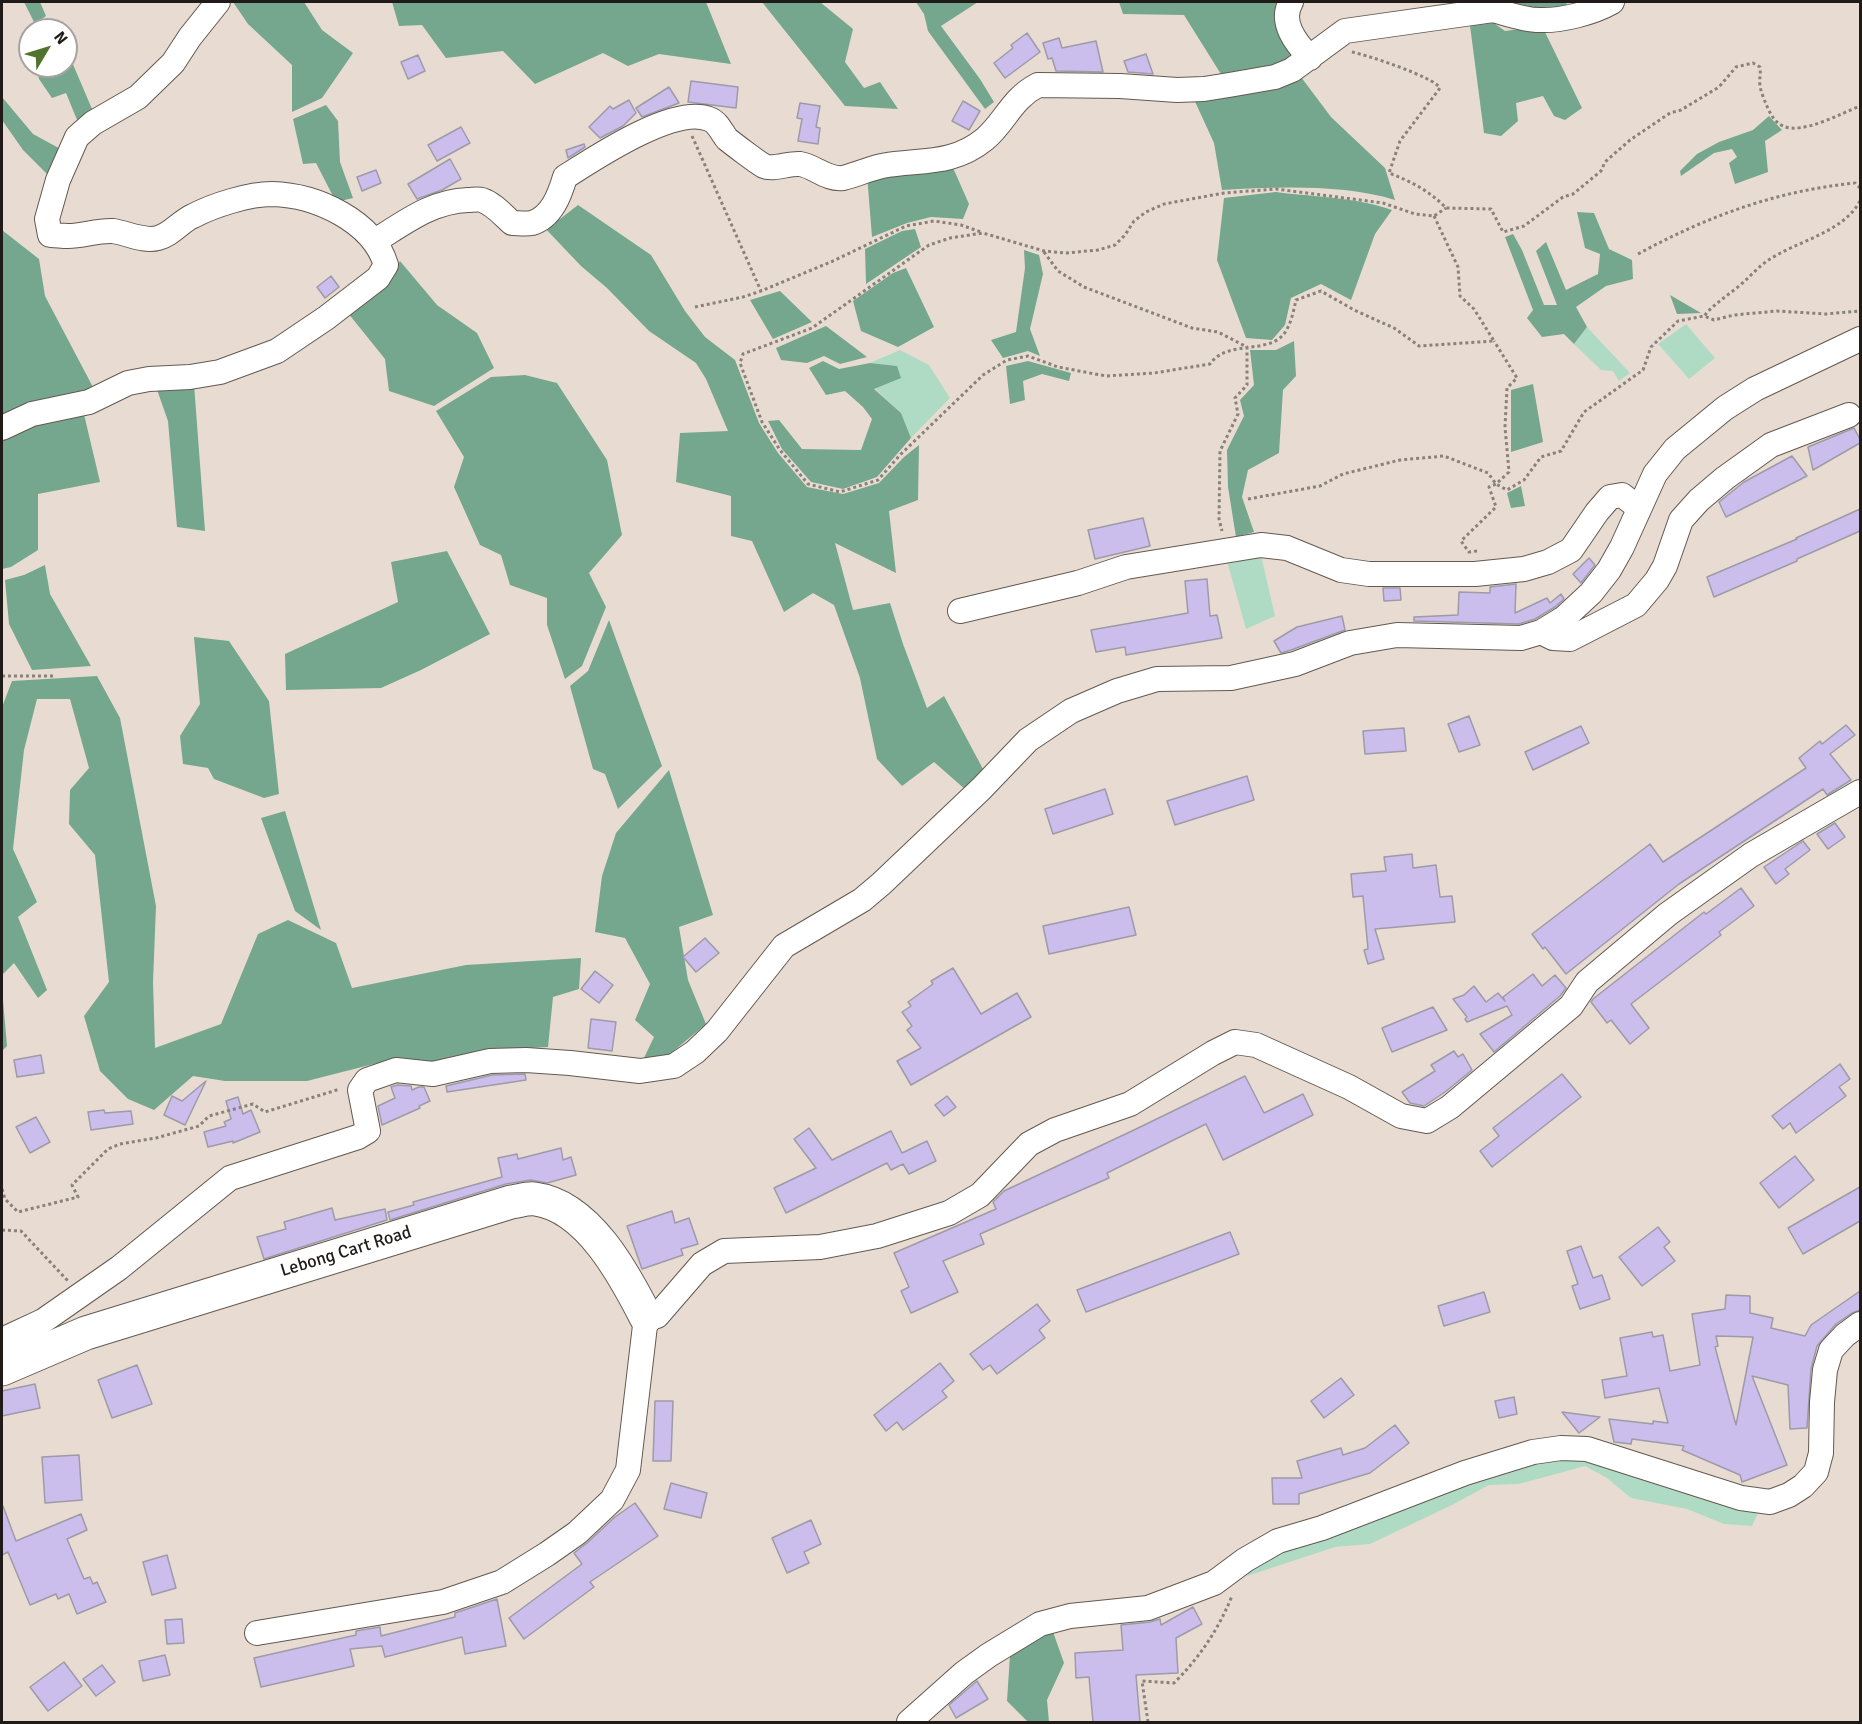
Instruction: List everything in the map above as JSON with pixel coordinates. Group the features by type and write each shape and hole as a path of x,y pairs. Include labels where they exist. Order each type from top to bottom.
{"highway":[{"name":"Lebong Cart Road","path":"2,1369 86,1333 139,1316 512,1202 534,1199 562,1208 598,1239 625,1276 646,1317"}],"street":[{"path":"2,428 32,414 89,402 128,384 149,379 190,377 220,372 277,351 326,318 378,278 386,265 375,242 361,227 312,201 271,194 236,200 192,216 158,238 138,237 113,231 69,237 50,234 47,219 58,180 77,137 93,123 138,98 173,63 195,30 218,2"},
{"path":"1291,2 1287,8 1287,23 1297,45 1314,54"},
{"path":"375,242 414,216 455,200 482,200 497,209 512,223 532,223 548,213 560,195 565,177 628,138 684,117 709,119 721,129 728,140 765,167 802,164 823,174 840,178 874,168 908,162 938,162 970,149 987,137 1024,92 1038,85 1204,89 1275,76 1292,70 1345,31 1493,10 1540,20 1575,15 1612,2"},
{"path":"2,1340 43,1321 119,1268 230,1178 358,1137 368,1131 360,1090 367,1080 396,1070 433,1074 490,1061 526,1060 640,1071 674,1066 695,1052 717,1031 784,946 862,900 981,789 1028,740 1071,711 1117,691 1157,679 1230,678 1295,664 1350,643 1397,635 1521,638 1541,632 1564,618 1591,593 1618,555 1655,474 1675,449 1725,408 1755,389 1860,339"},
{"path":"1541,632 1553,638 1570,639 1636,605 1657,580 1665,566 1681,519 1699,500 1771,445 1849,415"},
{"path":"960,611 1078,584 1126,567 1261,545 1287,548 1341,570 1370,574 1490,573 1524,569 1548,562 1570,550 1610,497 1622,495 1639,508"},
{"path":"257,1633 443,1602 502,1582 577,1533 612,1500 628,1470 646,1317 657,1316 702,1264 724,1251 820,1247 877,1236 948,1213 980,1195 1029,1144 1055,1130 1130,1104 1235,1042 1256,1045 1349,1087 1401,1116 1427,1121 1450,1107 1571,1006 1587,982 1668,914 1751,855 1860,792"},
{"path":"909,1722 964,1673 1040,1624 1070,1616 1148,1608 1214,1583 1245,1560 1278,1541 1332,1525 1465,1473 1533,1452 1561,1448 1587,1449 1742,1498 1770,1502 1789,1496 1803,1486 1815,1472 1821,1453 1825,1370 1831,1350 1860,1323"}],"path":[{"path":"1314,54 1335,55 1353,52 1380,60 1437,84 1440,88 1400,141 1389,172 1435,196 1446,207"},
{"path":"695,307 761,291 833,261 906,226 934,221 961,225 1044,251 1066,253 1115,245 1134,221 1146,212 1164,204 1234,192 1276,189 1334,195 1383,202 1415,214 1434,216 1446,207 1491,209 1503,232 1524,226 1563,197 1572,194 1600,171 1605,162 1630,140 1670,113 1681,110 1719,87 1736,67 1753,63 1760,67 1762,75 1760,85 1764,100 1774,119 1784,127 1798,128 1815,124 1860,106"},
{"path":"684,117 761,291"},
{"path":"1638,254 1714,216 1767,199 1798,190 1825,186 1855,183 1860,188"},
{"path":"1704,316 1711,307 1767,261 1844,221 1856,209 1860,201"},
{"path":"1434,216 1458,267 1460,296 1474,309 1517,378 1507,388 1505,427 1509,472 1489,487 1496,507 1461,541 1469,552 1480,551 1490,573"},
{"path":"983,233 950,238 929,245 812,328 743,354 740,363 762,422 780,450 808,484 840,492 878,480 900,455 983,375 1007,360 1028,356 1058,367 1106,376 1154,373 1210,364 1214,358 1234,348 1271,344 1288,330 1296,300 1321,291 1354,310 1394,328 1419,346 1494,341"},
{"path":"1044,251 1058,271 1084,287 1115,297 1138,309 1177,323 1218,332 1247,347"},
{"path":"1248,500 1320,486 1343,474 1400,460 1444,456 1488,473 1496,484 1508,490 1524,480 1540,457 1561,451 1584,412 1643,370 1651,346 1678,321 1704,316 1714,320 1734,315 1777,311 1826,314 1860,310"},
{"path":"1226,551 1220,519 1220,451 1238,414 1235,398 1247,385 1247,347"},
{"path":"2,676 55,676"},
{"path":"2,1189 5,1199 18,1212 78,1197 72,1185 108,1149 120,1144 156,1138 199,1126 209,1116 253,1104 265,1112 367,1080"},
{"path":"2,1230 21,1231 68,1281"},
{"path":"1148,1722 1142,1681 1174,1683 1194,1663 1222,1620 1245,1560"}],"green space":[{"path":"24,2 40,2 46,16 32,18"},
{"path":"233,2 304,2 322,30 353,53 322,98 292,112 292,65 248,24"},
{"path":"392,2 706,2 731,64 659,54 628,66 603,53 535,84 503,51 446,58 422,25 399,26"},
{"path":"762,2 820,2 853,29 845,62 864,88 880,82 898,109 845,106"},
{"path":"916,2 978,2 941,26 994,102 985,109 928,31 924,14"},
{"path":"1119,2 1284,2 1298,58 1285,67 1224,79 1184,15 1123,14"},
{"path":"1509,2 1566,2 1567,6 1551,10"},
{"path":"1469,18 1488,19 1505,31 1542,26 1582,108 1565,120 1554,116 1543,96 1516,103 1518,121 1501,136 1484,133"},
{"path":"1298,73 1331,117 1385,168 1395,200 1354,191 1332,189 1222,190 1214,143 1192,95"},
{"path":"78,76 95,116 80,127 66,93 52,98 39,79 78,78"},
{"path":"2,97 33,134 66,152 53,180 23,150 2,120"},
{"path":"326,105 338,121 340,162 353,198 336,202 316,163 303,164 293,119"},
{"path":"1769,116 1782,130 1765,141 1768,172 1735,184 1729,163 1737,157 1732,149 1714,153 1681,176 1680,171 1697,154 1719,142 1753,130"},
{"path":"950,161 969,204 963,219 931,217 907,223 872,237 867,175"},
{"path":"1276,192 1349,200 1392,210 1375,234 1351,300 1321,284 1291,298 1285,325 1272,340 1246,338 1217,260 1224,198"},
{"path":"578,205 651,255 685,311 705,337 735,360 759,423 778,453 807,487 843,494 879,483 919,445 918,500 889,511 896,573 835,543 853,610 890,603 927,708 944,696 983,769 966,790 934,762 902,786 877,759 860,678 834,605 813,593 784,612 752,541 731,536 731,496 676,482 680,433 728,431 706,379 696,363 649,331 543,226 560,219"},
{"path":"1577,212 1594,213 1609,249 1632,260 1633,279 1606,286 1576,307 1587,327 1574,344 1564,334 1542,337 1527,318 1533,310 1505,237 1513,234 1522,250 1544,305 1557,305 1536,251 1546,242 1566,290 1598,274 1600,254 1585,248"},
{"path":"915,229 921,247 866,284 865,249 902,231"},
{"path":"2,230 39,259 45,296 95,391 2,421"},
{"path":"1024,250 1039,255 1043,274 1030,329 1040,356 1028,351 1003,358 991,340 1016,332 1025,268"},
{"path":"400,261 437,305 477,333 494,368 434,406 389,391 385,359 348,313 380,291"},
{"path":"906,268 934,327 898,347 861,331 853,301 893,273"},
{"path":"780,291 812,322 773,339 750,300"},
{"path":"1670,295 1701,313 1677,314"},
{"path":"1686,324 1715,358 1689,379 1658,344"},
{"path":"826,326 867,357 840,364 824,356 807,363 781,360 776,348"},
{"path":"1587,327 1630,373 1619,381 1613,371 1601,370 1574,344"},
{"path":"1294,341 1296,376 1283,390 1279,453 1248,470 1242,497 1254,532 1236,537 1228,487 1227,450 1244,416 1240,400 1254,385 1250,350 1276,350"},
{"path":"900,350 929,365 950,398 911,438 901,413 874,388 897,366 870,363"},
{"path":"823,361 839,369 870,363 897,366 901,378 874,389 901,413 911,438 877,477 843,489 811,482 782,449 768,421 779,420 802,449 861,450 872,419 863,407 845,391 826,395 809,368"},
{"path":"1028,361 1071,373 1069,381 1042,374 1023,381 1025,400 1010,404 1006,366"},
{"path":"525,375 557,383 607,460 622,535 589,573 606,607 582,666 565,679 547,625 547,598 510,585 501,555 480,545 454,487 464,457 436,411 491,377"},
{"path":"194,384 205,531 177,527 168,421 156,387"},
{"path":"1533,384 1543,442 1511,452 1511,390"},
{"path":"83,410 100,482 38,494 38,550 11,567 2,569 2,432"},
{"path":"1521,486 1525,506 1511,508 1507,493"},
{"path":"447,551 490,634 381,688 286,690 285,654 398,602 391,562"},
{"path":"1261,555 1275,616 1246,629 1227,561"},
{"path":"45,565 50,594 91,666 32,670 9,624 5,580 24,575"},
{"path":"609,620 662,766 618,809 605,774 593,769 570,686 588,671"},
{"path":"194,637 229,641 269,701 279,794 264,798 214,779 208,768 183,764 180,736 200,704"},
{"path":"97,676 120,718 156,906 153,982 155,1048 221,1024 258,934 288,920 336,943 352,988 466,965 581,958 579,989 553,997 548,1047 513,1049 437,1064 397,1058 307,1081 225,1081 193,1076 154,1110 128,1099 100,1071 84,1016 109,982 95,855 69,824 70,790 89,768 70,699 37,699 24,750 13,849 37,902 18,917 47,990 38,998 14,963 2,975 2,707 12,681"},
{"path":"669,770 713,915 679,927 688,980 706,1024 670,1054 643,1060 654,1037 635,1020 650,984 625,938 595,932 602,876 616,833"},
{"path":"285,811 321,930 295,911 261,818"},
{"path":"2,989 7,1046 2,1051"},
{"path":"1571,1455 1712,1495 1758,1513 1752,1526 1724,1524 1687,1509 1631,1498 1607,1478 1585,1466 1519,1484 1489,1485 1370,1544 1335,1547 1247,1576 1257,1558 1360,1527 1499,1466"},
{"path":"1052,1629 1064,1663 1047,1700 1049,1722 1028,1722 1007,1701 1010,1655"}],"building":[{"path":"1027,33 1040,52 1005,78 994,63 1013,48 1011,45"},
{"path":"1059,38 1062,48 1096,41 1103,72 1056,71 1052,58 1048,59 1043,43"},
{"path":"1146,54 1153,74 1128,72 1124,61"},
{"path":"418,55 425,71 408,79 401,62"},
{"path":"691,81 738,87 736,108 688,102"},
{"path":"669,87 679,103 642,117 636,108"},
{"path":"629,100 636,113 623,126 600,138 589,127 610,106 613,109"},
{"path":"963,101 980,111 969,130 952,121"},
{"path":"800,103 820,106 816,127 820,128 818,144 798,141 802,119 797,118"},
{"path":"461,127 470,143 437,161 428,145"},
{"path":"584,144 585,147 568,158 566,150"},
{"path":"450,159 461,179 442,190 417,199 408,184"},
{"path":"376,170 381,183 362,191 357,177"},
{"path":"331,276 339,287 325,298 317,287"},
{"path":"1854,428 1860,443 1813,470 1808,447"},
{"path":"1792,456 1807,476 1726,517 1719,502 1744,482"},
{"path":"1860,509 1860,531 1714,597 1707,577 1797,539"},
{"path":"1143,518 1150,546 1095,559 1088,530"},
{"path":"1589,558 1595,565 1581,583 1573,574"},
{"path":"1207,579 1210,616 1217,615 1222,638 1126,655 1125,647 1096,652 1091,630 1188,613 1185,581"},
{"path":"1516,584 1515,613 1547,598 1550,603 1561,594 1564,599 1535,619 1519,624 1414,621 1414,617 1458,615 1459,592 1490,593 1490,587"},
{"path":"1383,588 1400,588 1401,600 1384,601"},
{"path":"1342,616 1345,630 1291,650 1281,653 1274,641 1297,627"},
{"path":"1469,716 1480,745 1459,752 1448,724"},
{"path":"1846,725 1855,735 1830,754 1851,780 1827,795 1823,789 1679,884 1566,974 1532,934 1650,844 1663,862 1806,768 1799,758 1820,741 1822,744"},
{"path":"1581,726 1589,743 1533,770 1525,752"},
{"path":"1404,728 1406,751 1365,754 1363,731"},
{"path":"1247,776 1254,800 1175,825 1167,801"},
{"path":"1105,789 1113,814 1053,834 1045,809"},
{"path":"1835,823 1845,837 1828,849 1817,834"},
{"path":"1803,841 1810,850 1785,869 1789,874 1776,884 1764,867"},
{"path":"1412,854 1413,868 1436,865 1440,897 1452,896 1455,922 1375,929 1384,959 1368,964 1364,950 1368,949 1363,896 1353,897 1351,874 1386,871 1384,857"},
{"path":"1741,888 1754,906 1719,932 1721,935 1631,1004 1649,1028 1630,1044 1611,1020 1607,1023 1591,1002 1593,999 1704,912 1706,914"},
{"path":"1129,907 1136,935 1049,954 1043,926"},
{"path":"705,938 719,953 696,972 683,957"},
{"path":"953,968 981,1014 1017,993 1031,1017 911,1085 897,1061 921,1048 907,1030 912,1026 902,1012 911,1006 908,1002 933,984 931,981"},
{"path":"595,971 613,985 599,1003 581,989"},
{"path":"1533,974 1542,986 1555,975 1566,988 1560,996 1494,1052 1480,1034 1512,1015 1507,1006 1467,1022 1465,1019 1467,1017 1453,999 1464,995 1474,986 1486,1002 1498,993 1505,1001 1503,997"},
{"path":"1433,1007 1447,1030 1392,1052 1382,1028"},
{"path":"591,1019 616,1022 612,1051 588,1048"},
{"path":"1454,1051 1458,1057 1463,1054 1472,1070 1424,1106 1410,1103 1402,1092 1435,1071 1431,1065"},
{"path":"41,1055 44,1073 17,1077 14,1060"},
{"path":"1840,1064 1850,1079 1839,1087 1846,1096 1796,1133 1790,1123 1783,1129 1772,1116"},
{"path":"525,1074 526,1080 447,1092 446,1086 492,1075"},
{"path":"1562,1074 1581,1097 1492,1167 1480,1151 1499,1136 1493,1128"},
{"path":"1245,1076 1264,1113 1303,1094 1313,1115 1223,1160 1206,1124 1107,1173 1109,1178 980,1234 984,1244 943,1261 958,1292 911,1313 901,1291 909,1287 894,1253 996,1209 993,1202 1004,1191"},
{"path":"206,1081 185,1125 164,1115 172,1096 182,1101"},
{"path":"411,1086 412,1090 424,1087 430,1101 382,1125 378,1106 395,1098 391,1087"},
{"path":"947,1096 956,1107 944,1116 935,1105"},
{"path":"238,1097 243,1114 251,1110 260,1132 233,1143 233,1141 208,1147 204,1132 226,1126 224,1122 231,1119 226,1101"},
{"path":"104,1110 105,1113 131,1111 133,1124 91,1130 88,1112"},
{"path":"36,1117 50,1142 30,1153 16,1127"},
{"path":"809,1128 832,1160 891,1131 902,1153 927,1141 936,1161 909,1174 903,1164 891,1170 887,1163 786,1213 774,1188 816,1168 794,1139"},
{"path":"561,1148 563,1160 571,1157 576,1175 547,1183 531,1180 506,1184 390,1220 388,1212 414,1205 413,1202 502,1177 498,1158 517,1154 518,1159"},
{"path":"1795,1156 1814,1180 1779,1208 1760,1183"},
{"path":"1860,1187 1860,1221 1803,1254 1788,1228"},
{"path":"332,1208 335,1220 385,1209 387,1220 264,1259 257,1237 286,1229 284,1222"},
{"path":"672,1211 675,1223 689,1218 698,1244 681,1249 683,1255 642,1269 627,1226"},
{"path":"1658,1227 1670,1242 1664,1247 1675,1261 1642,1286 1619,1257"},
{"path":"1230,1232 1239,1254 1086,1312 1077,1290"},
{"path":"1581,1246 1593,1278 1602,1275 1610,1299 1580,1309 1572,1286 1578,1284 1567,1251"},
{"path":"1860,1291 1860,1310 1836,1324 1817,1346 1811,1369 1807,1428 1790,1429 1788,1385 1752,1376 1787,1465 1742,1482 1740,1475 1682,1450 1684,1446 1632,1439 1631,1444 1614,1442 1609,1419 1653,1424 1653,1421 1668,1423 1659,1388 1605,1398 1602,1380 1627,1376 1620,1338 1652,1332 1653,1337 1663,1335 1670,1371 1700,1365 1692,1314 1725,1309 1726,1295 1750,1296 1750,1313 1773,1318 1771,1328 1805,1336 1811,1325","holes":["1716,1336 1753,1337 1736,1425 1715,1347 1718,1346"]},
{"path":"1484,1292 1490,1312 1444,1326 1438,1306"},
{"path":"1037,1304 1050,1321 1039,1330 1045,1338 997,1374 990,1365 983,1370 970,1354"},
{"path":"940,1363 954,1381 942,1391 947,1397 903,1430 897,1422 886,1431 874,1415"},
{"path":"137,1365 152,1404 112,1418 98,1380"},
{"path":"1341,1378 1354,1395 1324,1418 1311,1401"},
{"path":"35,1384 40,1408 2,1416 2,1391"},
{"path":"1514,1397 1517,1414 1499,1418 1495,1401"},
{"path":"655,1401 673,1401 671,1461 653,1461"},
{"path":"1562,1412 1600,1417 1579,1433"},
{"path":"1395,1425 1409,1443 1370,1473 1299,1494 1299,1504 1273,1504 1272,1478 1302,1478 1297,1461 1341,1448 1343,1455 1365,1448"},
{"path":"79,1455 82,1500 45,1503 42,1457"},
{"path":"671,1483 707,1493 701,1518 664,1509"},
{"path":"635,1503 658,1536 590,1582 594,1587 524,1639 509,1618 582,1564 574,1553 615,1517"},
{"path":"2,1506 16,1541 81,1514 87,1530 67,1539 84,1579 90,1577 93,1584 97,1582 106,1602 77,1614 69,1594 58,1599 56,1594 30,1605 8,1552 2,1555"},
{"path":"811,1520 821,1544 804,1552 809,1563 787,1573 772,1538"},
{"path":"167,1555 176,1588 152,1595 143,1562"},
{"path":"497,1599 506,1646 465,1654 462,1637 385,1657 382,1646 350,1649 354,1666 261,1687 254,1658 356,1635 356,1631 380,1627 381,1636 455,1617 455,1613"},
{"path":"1193,1607 1202,1624 1176,1638 1178,1673 1136,1675 1140,1722 1093,1722 1089,1677 1076,1678 1075,1653 1123,1650 1121,1625 1160,1619 1161,1625"},
{"path":"182,1619 184,1643 167,1644 165,1620"},
{"path":"165,1655 170,1675 143,1681 139,1661"},
{"path":"64,1662 82,1686 48,1711 30,1687"},
{"path":"102,1665 115,1682 96,1696 83,1679"},
{"path":"977,1681 988,1699 956,1718 949,1705"}]}
